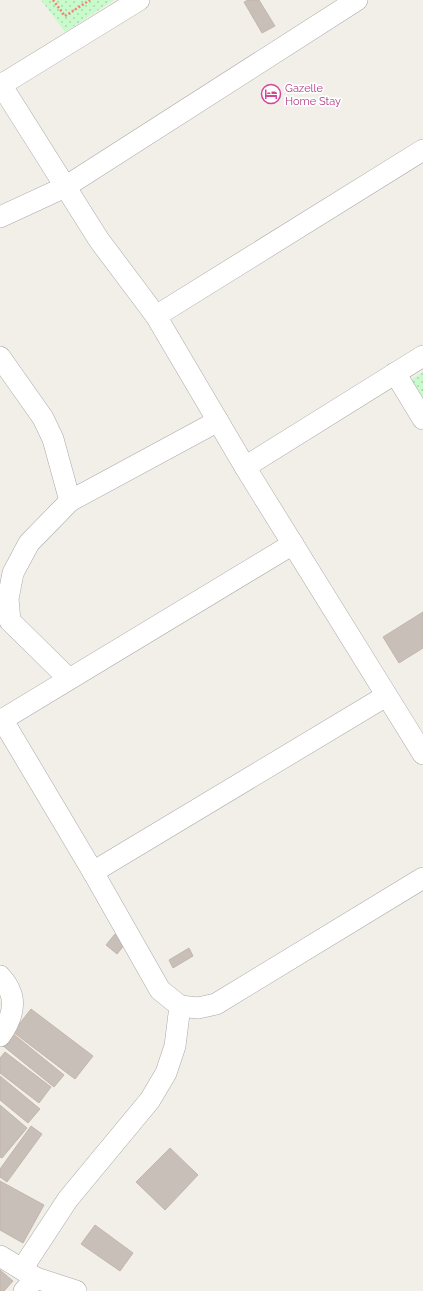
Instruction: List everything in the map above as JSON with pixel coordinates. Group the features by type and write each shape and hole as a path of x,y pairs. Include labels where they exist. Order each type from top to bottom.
{"street":[{"path":"139,0 1,84 99,240 156,316 245,467 423,754"},
{"path":"0,217 65,187 344,4"},
{"path":"156,316 423,150"},
{"path":"245,467 423,356"},
{"path":"0,357 44,418 53,440 70,501"},
{"path":"395,373 423,419"},
{"path":"69,679 5,617 13,573 29,543 70,501 218,421"},
{"path":"293,544 1,720 93,872 160,990 180,1006 198,1008 216,1004 423,878"},
{"path":"93,872 386,696"},
{"path":"0,976 10,989 14,1006 8,1025 0,1036"},
{"path":"27,1279 68,1199 150,1100 166,1073 175,1046 180,1006"},
{"path":"0,1256 27,1279 76,1291"}],"path":[{"path":"53,0 65,16 90,0"}],"green space":[{"path":"41,0 114,0 65,32"},
{"path":"423,372 423,406 408,382"}],"building":[{"path":"248,0 259,0 275,26 262,33 244,2"},
{"path":"423,612 423,648 399,663 383,637"},
{"path":"115,934 126,943 117,954 106,945"},
{"path":"189,948 193,956 173,968 169,960"},
{"path":"31,1009 93,1056 75,1079 13,1032"},
{"path":"12,1033 64,1075 54,1087 2,1045"},
{"path":"5,1052 51,1087 39,1103 0,1073 0,1058"},
{"path":"0,1076 40,1109 28,1123 0,1100"},
{"path":"0,1105 27,1128 2,1158 0,1157"},
{"path":"31,1126 42,1134 7,1182 0,1177 0,1169"},
{"path":"170,1148 198,1175 165,1210 136,1182"},
{"path":"0,1181 44,1205 23,1243 0,1230"},
{"path":"95,1225 133,1253 120,1271 81,1244"},
{"path":"0,1270 13,1281 4,1291 0,1291"}],"place":[{"name":"Gazelle Home Stay","path":"271,94"}]}
